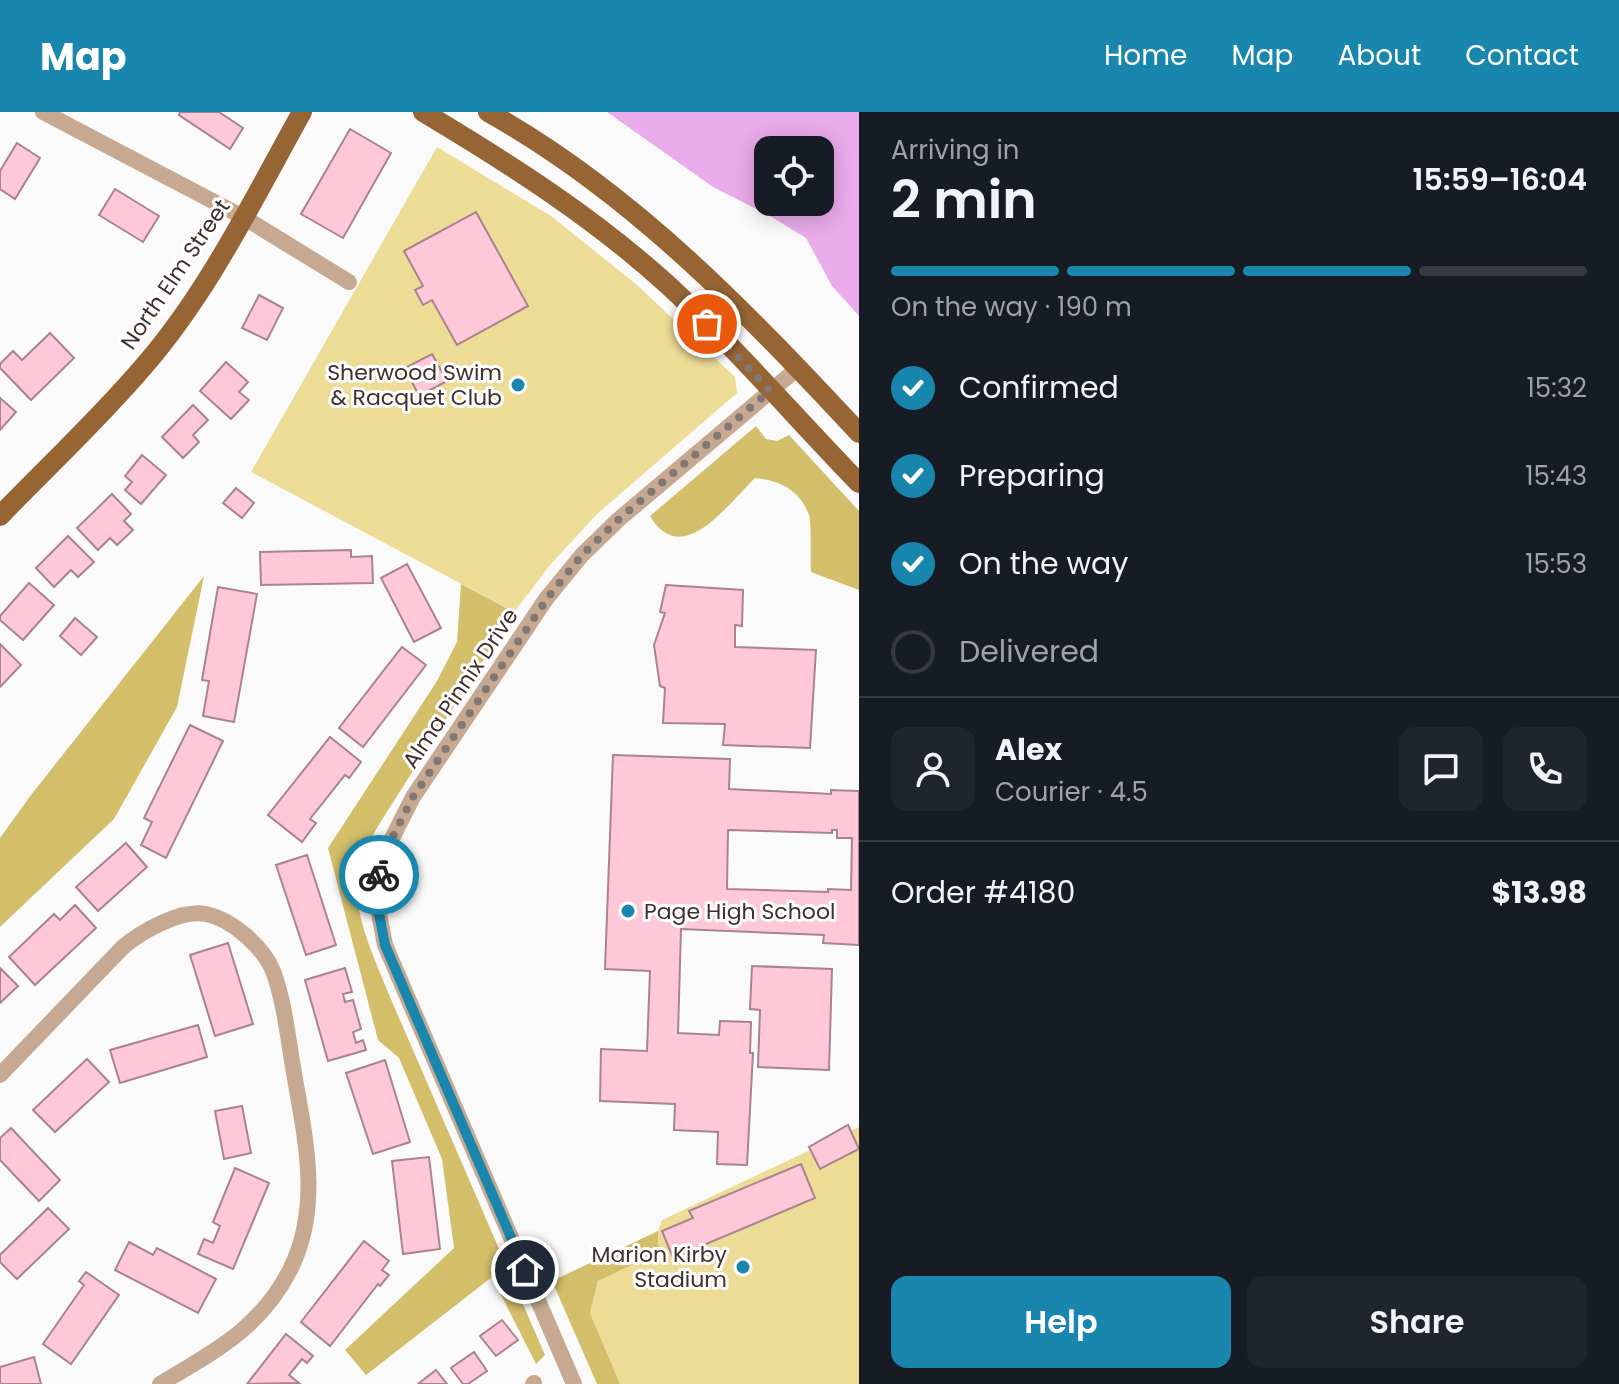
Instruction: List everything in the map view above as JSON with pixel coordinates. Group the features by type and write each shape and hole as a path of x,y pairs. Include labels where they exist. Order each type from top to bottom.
{"main road":[{"name":"North Elm Street","path":"0,516 144,367 204,283 302,112"},
{"path":"423,112 557,196 605,232 667,285 727,343 859,483"},
{"path":"488,112 562,156 632,211 724,292 859,433"}],"street":[{"path":"43,112 243,217 349,282"},
{"name":"Alma Pinnix Drive","path":"574,1384 385,945 377,903 380,862 413,797 546,599 582,555 618,520 798,368"},
{"path":"0,1075 123,947 136,937 175,918 205,913 236,928 258,946 273,971 310,1169 308,1203 300,1244 277,1292 247,1328 160,1384"}],"shaded area":[{"path":"607,112 859,112 859,316 832,286 806,238 770,216 834,216 834,136 754,136 754,208 713,187"},
{"name":"Sherwood Swim & Racquet Club","path":"437,147 551,216 637,285 735,377 737,393 597,514 550,565 514,612 251,472"},
{"path":"756,426 766,439 777,441 789,435 859,511 859,590 811,572 809,515 794,493 772,481 755,478 718,516 690,535 676,536 663,531 650,516"},
{"path":"204,576 177,707 114,819 0,927 0,838"},
{"path":"461,584 514,612 368,844 358,871 358,906 387,990 545,1355 536,1364 492,1277 366,1375 345,1350 454,1248 442,1159 399,1058 378,1040 328,848 437,681 457,642"},
{"name":"Marion Kirby Stadium","path":"859,1127 859,1384 620,1384 590,1313 598,1281 658,1253 658,1231 662,1220"},
{"path":"658,1231 658,1253 598,1281 590,1313 620,1384 597,1384 552,1281"}],"building":[{"path":"180,112 219,112 243,128 230,149 179,115"},
{"path":"350,129 391,153 343,238 301,214"},
{"path":"17,143 40,158 15,199 0,189 0,171"},
{"path":"115,189 159,216 143,242 99,215"},
{"path":"476,212 528,306 457,345 432,300 423,305 415,290 423,286 404,251"},
{"path":"259,295 283,308 267,340 242,328"},
{"path":"50,333 74,358 31,400 0,368 0,364 13,351 22,360"},
{"path":"432,354 447,381 419,396 405,368"},
{"path":"226,362 248,382 239,392 249,400 231,419 200,391"},
{"path":"0,398 16,412 0,430"},
{"path":"193,405 208,420 193,435 199,442 183,458 162,437"},
{"path":"142,455 166,475 141,504 125,490 132,482 125,476"},
{"path":"236,488 254,503 242,518 223,503"},
{"path":"112,494 131,514 124,521 133,530 117,545 110,538 98,550 77,528"},
{"path":"68,536 94,562 78,577 71,570 54,587 36,568"},
{"path":"351,550 351,557 372,556 373,583 261,585 260,552"},
{"path":"407,564 441,628 414,642 381,578"},
{"path":"29,583 54,605 23,640 0,620 0,616"},
{"path":"666,585 743,590 742,626 735,625 735,647 816,650 810,748 723,745 725,724 663,723 665,688 660,686 654,645 665,613 660,612"},
{"path":"218,587 257,594 234,722 203,716 209,681 202,680"},
{"path":"75,618 97,637 81,655 60,636"},
{"path":"0,644 21,665 0,687"},
{"path":"402,647 426,665 363,747 339,728"},
{"path":"190,725 223,741 166,858 141,845 152,822 144,818"},
{"path":"330,737 361,762 349,778 345,775 310,819 316,823 302,842 268,815"},
{"path":"613,755 730,759 729,789 831,794 831,790 859,791 859,945 823,943 824,935 681,929 678,1033 719,1035 720,1021 751,1022 750,1053 753,1053 747,1165 717,1164 718,1132 674,1130 675,1104 600,1101 601,1049 647,1051 650,971 605,969","holes":["728,830 832,833 832,830 837,830 837,838 852,838 851,890 727,889"]},
{"path":"126,843 147,867 98,911 76,887"},
{"path":"307,855 336,945 306,955 276,865"},
{"path":"75,905 96,928 35,985 9,957 54,914 60,920"},
{"path":"228,943 253,1024 215,1036 190,955"},
{"path":"752,966 832,969 829,1070 758,1067 760,1010 750,1009"},
{"path":"0,968 18,986 0,1003"},
{"path":"345,968 352,992 343,994 345,1002 353,1000 361,1029 353,1032 356,1043 363,1040 366,1050 328,1061 305,980"},
{"path":"198,1025 207,1057 120,1083 110,1050"},
{"path":"87,1059 109,1082 55,1132 33,1110"},
{"path":"385,1060 410,1142 373,1154 346,1073"},
{"path":"242,1106 251,1153 224,1159 215,1111"},
{"path":"848,1125 859,1149 820,1169 809,1147"},
{"path":"11,1128 60,1180 39,1201 0,1160 0,1138"},
{"path":"429,1157 440,1249 403,1254 392,1161"},
{"path":"801,1164 815,1198 673,1258 662,1231 693,1218 689,1211"},
{"path":"235,1168 269,1183 233,1269 198,1254 204,1239 213,1243 220,1226 213,1222"},
{"path":"48,1208 69,1229 17,1279 0,1262 0,1255"},
{"path":"364,1241 389,1261 382,1270 389,1275 380,1286 378,1284 330,1346 301,1322"},
{"path":"129,1242 153,1255 157,1248 216,1279 198,1313 115,1270"},
{"path":"86,1272 119,1295 71,1364 43,1344 84,1285 79,1281"},
{"path":"502,1320 518,1340 496,1356 480,1336"},
{"path":"286,1334 313,1356 307,1363 302,1359 289,1375 299,1383 247,1384"},
{"path":"474,1352 487,1371 463,1384 451,1368"},
{"path":"34,1357 41,1384 0,1384 0,1367"},
{"path":"436,1370 447,1384 418,1384"}],"way so far":[{"path":"379,875 380,862 413,797 549,596 582,555 618,520 770,391 707,324"}],"place":[{"name":"Sherwood Swim & Racquet Club","path":"518,385"},
{"name":"Page High School","path":"628,911"},
{"name":"Marion Kirby Stadium","path":"743,1267"}],"route":[{"path":"379,875 377,903 385,945 525,1270"}]}
